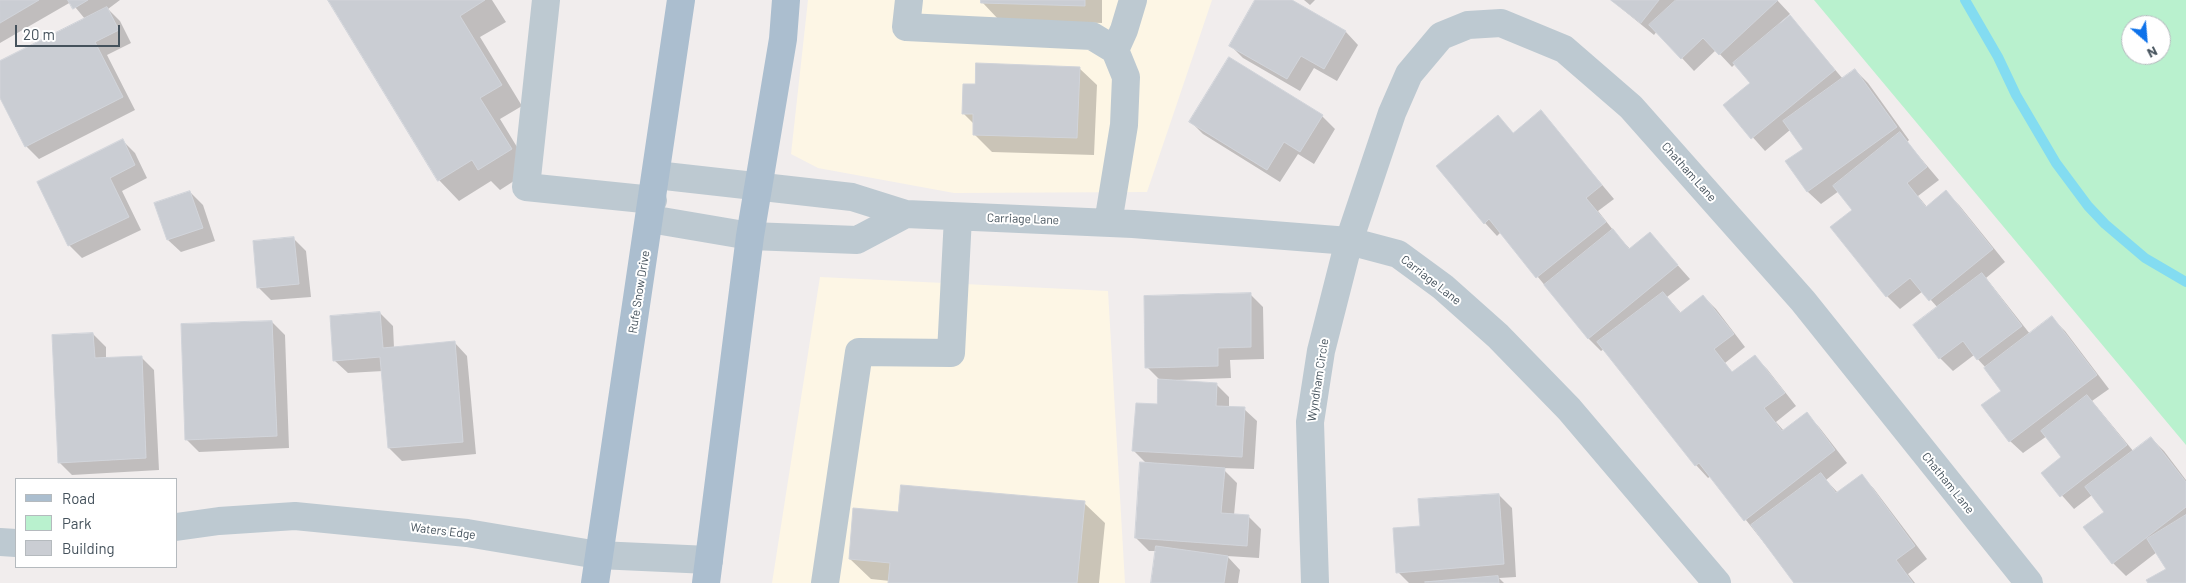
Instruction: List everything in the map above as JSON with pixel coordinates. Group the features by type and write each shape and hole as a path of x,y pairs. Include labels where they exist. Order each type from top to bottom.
{"main road":[{"name":"Rufe Snow Drive","path":"595,583 681,0"},
{"path":"707,571 750,236 783,39 786,0"}],"street":[{"path":"546,0 526,186 653,198 750,236 857,240 906,214"},
{"path":"909,0 906,27 1092,36 1115,50 1126,77 1124,125 1108,223"},
{"path":"1115,50 1124,30 1133,0"},
{"name":"Chatham Lane","path":"1349,241 1392,113 1409,74 1441,36 1468,25 1501,23 1564,49 1631,107 1696,178 1802,301 2029,583"},
{"name":"Carriage Lane","path":"653,198 759,187 852,197 906,214 1108,223 1349,241 1398,254 1443,287 1498,336 1569,409 1717,583"},
{"path":"825,583 859,352 951,353 958,217"},
{"name":"Wyndham Circle","path":"1315,583 1310,422 1321,351 1349,241"},
{"name":"Waters Edge","path":"178,527 219,521 295,516 467,533 707,571"},
{"path":"0,542 15,543"}],"shaded area":[{"path":"808,0 1212,0 1147,192 954,193 818,168 791,154"},
{"path":"820,277 1108,291 1125,583 772,583"}],"green space":[{"path":"1814,0 2186,0 2186,445"}],"building":[{"path":"0,0 39,0 0,23"},
{"path":"68,0 88,0 73,9"},
{"path":"328,0 485,0 460,16 502,85 480,98 512,149 478,170 472,160 438,181"},
{"path":"981,0 1085,0 1085,6 981,3"},
{"path":"1255,0 1292,0 1346,31 1324,69 1301,56 1287,79 1229,46"},
{"path":"1611,0 1659,0 1641,23"},
{"path":"1676,0 1778,0 1719,55 1703,38 1681,59 1649,25"},
{"path":"107,7 119,30 95,42 123,97 25,147 0,98 0,61"},
{"path":"1790,15 1835,70 1751,139 1723,105 1750,83 1733,63"},
{"path":"1229,57 1323,115 1300,152 1284,142 1267,170 1189,122"},
{"path":"976,63 1080,67 1077,138 973,135 973,114 962,114 963,84 975,84"},
{"path":"1855,69 1897,127 1807,192 1785,161 1803,149 1783,121"},
{"path":"1541,110 1602,185 1586,198 1606,222 1536,278 1489,219 1484,224 1436,166 1498,115 1513,133"},
{"path":"1900,132 1927,167 1907,183 1926,207 1946,190 1993,249 1929,301 1910,278 1886,297 1830,227 1852,210 1833,186"},
{"path":"123,139 135,165 110,178 129,217 68,246 37,182"},
{"path":"190,191 203,228 167,240 154,203"},
{"path":"1613,229 1629,249 1650,232 1678,265 1588,339 1544,285"},
{"path":"294,237 299,284 257,288 253,241"},
{"path":"1982,273 2022,326 1977,360 1963,341 1939,359 1913,325"},
{"path":"1663,292 1680,313 1703,295 1734,334 1714,349 1732,372 1755,355 1785,393 1764,408 1782,431 1807,412 1835,450 1744,521 1699,463 1695,466 1597,342"},
{"path":"1251,293 1251,347 1218,348 1218,366 1145,368 1144,296"},
{"path":"380,312 383,348 455,341 463,442 388,448 380,357 333,361 330,316"},
{"path":"2052,316 2097,375 2009,442 1981,405 2001,391 1984,368"},
{"path":"272,321 277,436 185,440 181,324"},
{"path":"93,333 95,358 142,356 146,458 58,463 52,335"},
{"path":"1158,379 1217,383 1216,406 1245,407 1242,457 1132,451 1136,403 1157,404"},
{"path":"2087,395 2127,445 2060,497 2041,473 2061,457 2041,431"},
{"path":"2151,437 2186,482 2186,507 2112,564 2083,527 2104,512 2085,487"},
{"path":"1140,462 1225,468 1221,513 1249,515 1247,546 1135,538"},
{"path":"1821,473 1836,493 1862,474 1915,546 1896,560 1913,583 1794,583 1751,525"},
{"path":"901,485 1085,501 1077,583 888,583 890,563 849,559 853,508 898,512"},
{"path":"1499,494 1504,564 1396,573 1393,528 1420,526 1418,499"},
{"path":"2186,515 2186,583 2148,583 2146,580 2166,569 2147,539"},
{"path":"1156,546 1228,556 1224,583 1151,583"},
{"path":"1498,576 1499,583 1425,582"}],"waterway":[{"path":"1965,0 1998,57 2016,95 2056,163 2088,206 2105,224 2145,258 2186,282"}]}
